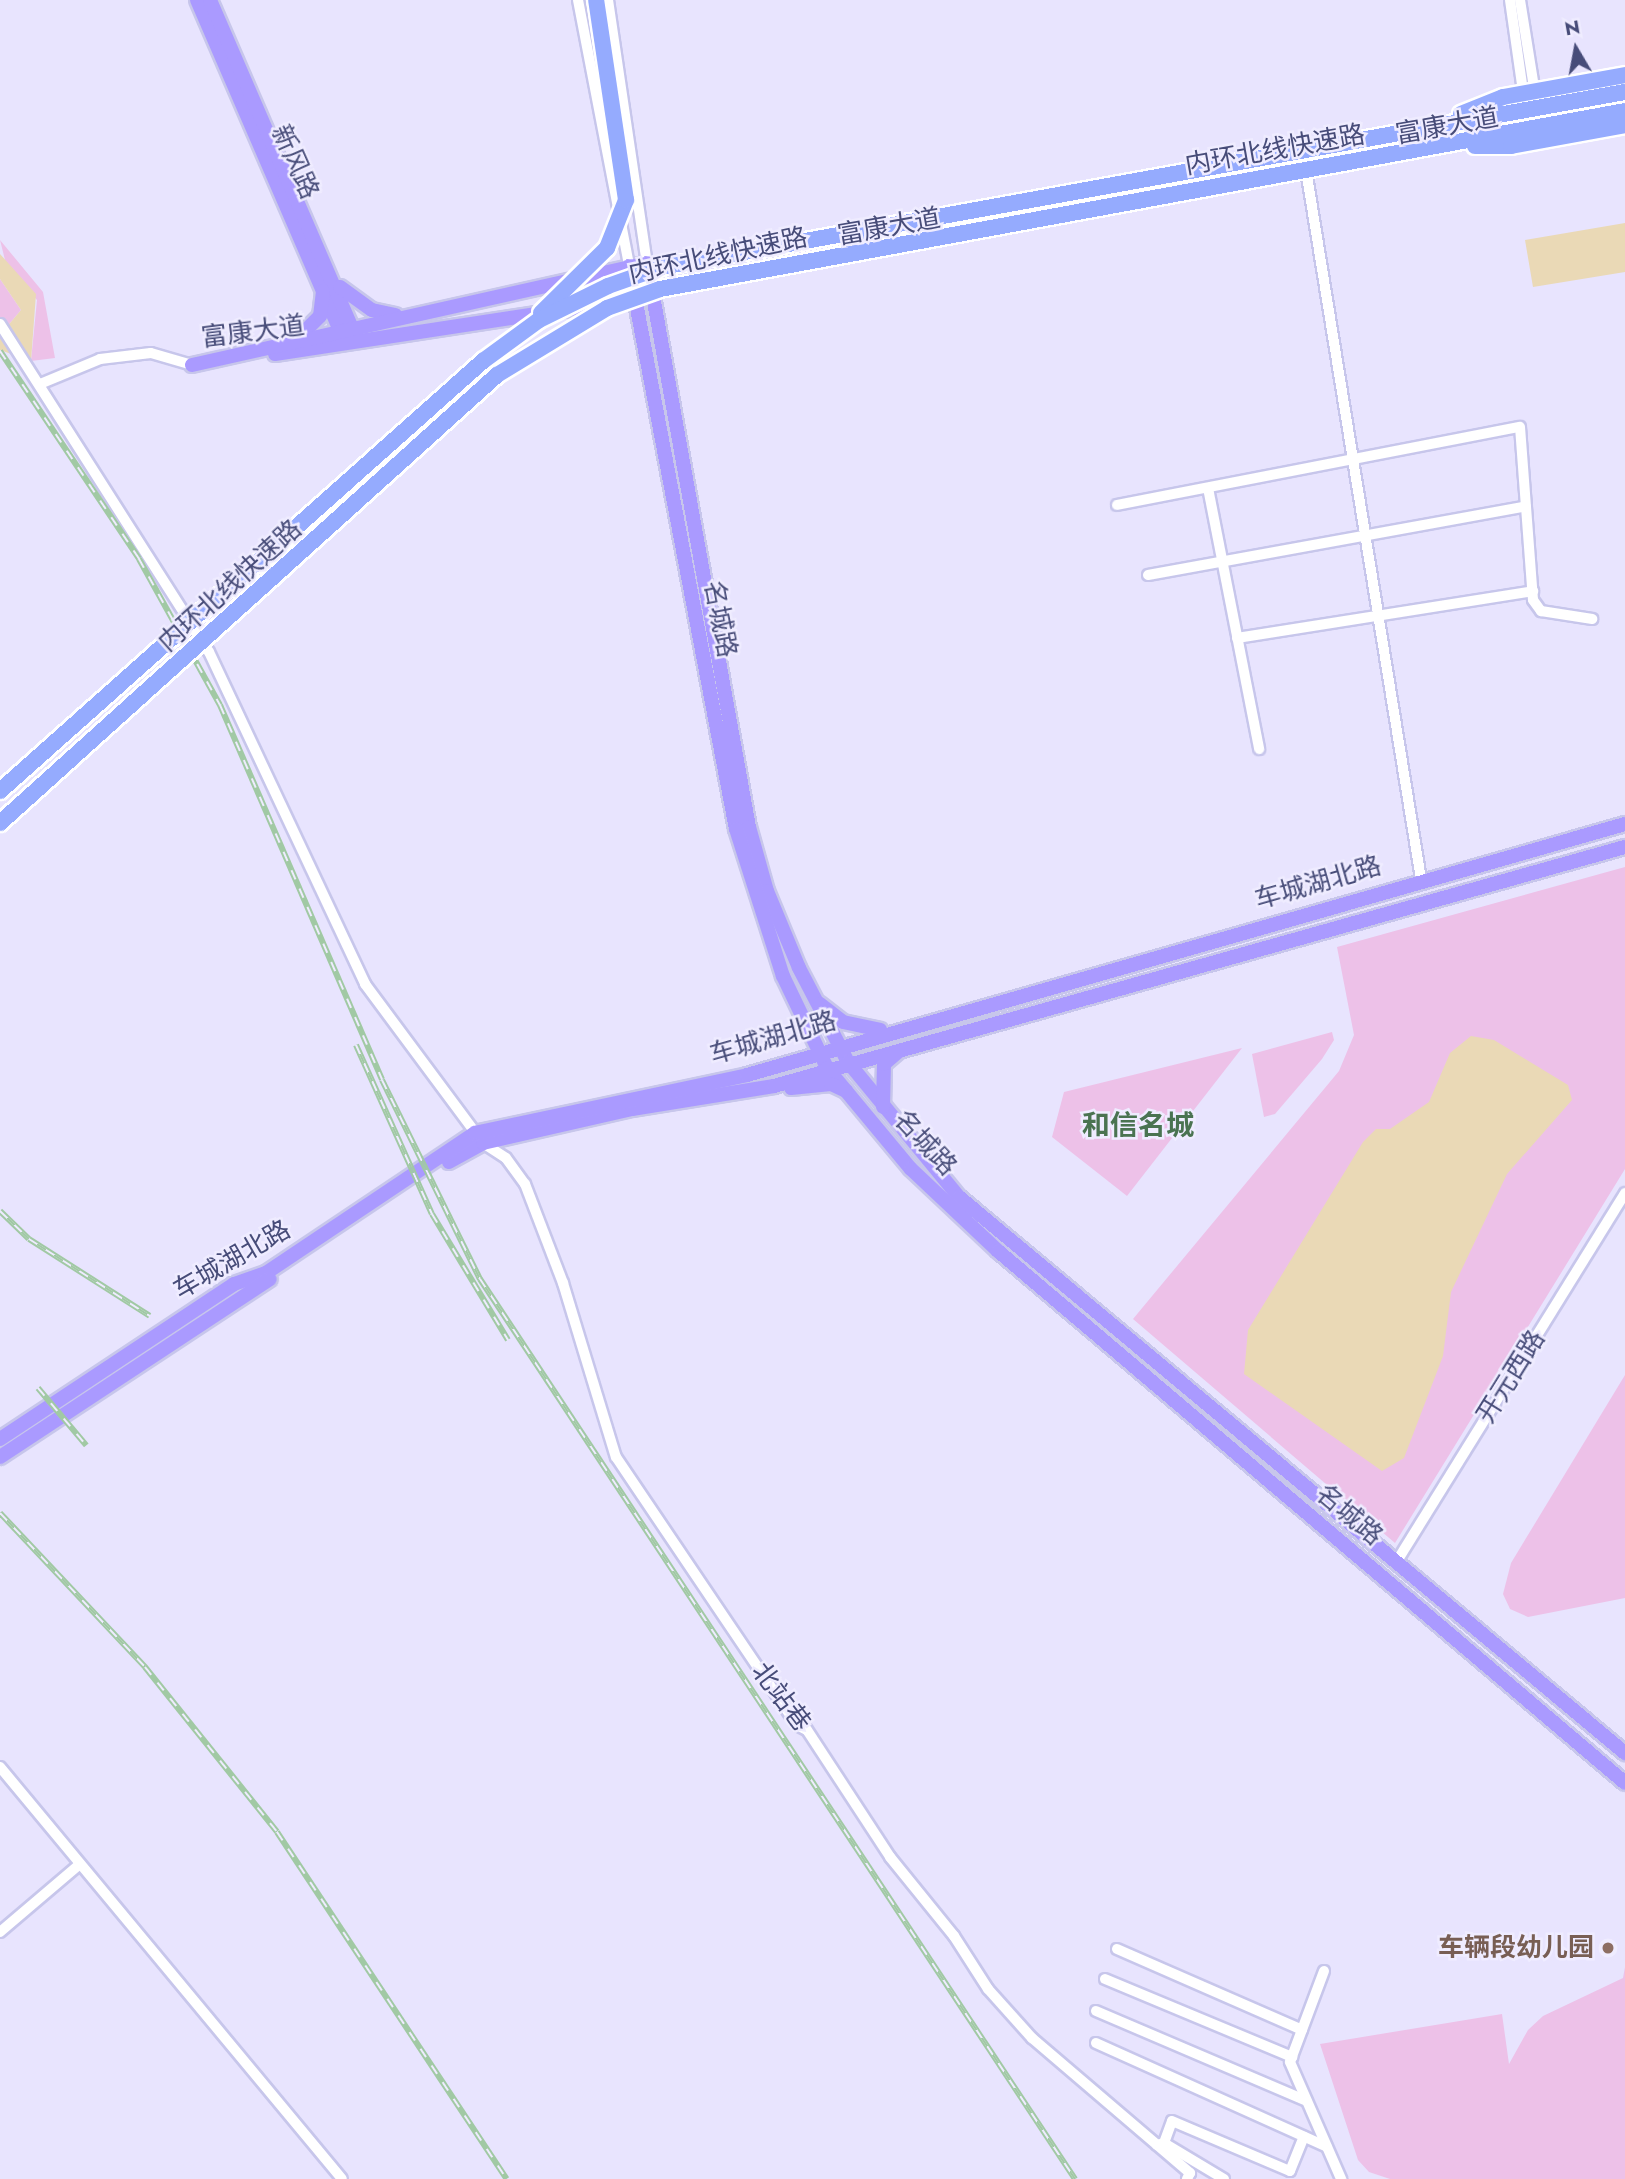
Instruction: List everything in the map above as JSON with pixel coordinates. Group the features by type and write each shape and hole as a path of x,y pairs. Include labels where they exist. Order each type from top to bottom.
{"highway":[{"path":"509,342 607,248 626,200 596,0"},
{"path":"1360,140 1454,118 1503,97 1625,75"},
{"name":"内环北线快速路","path":"0,791 509,342 539,320 662,267 1625,92"},
{"name":"内环北线快速路","path":"0,823 497,375 607,308 660,289 1625,111"},
{"path":"1362,159 1459,145 1511,146 1625,125"}],"main road":[{"name":"新风路","path":"197,0 327,280"},
{"name":"新风路","path":"210,0 348,329 351,344"},
{"name":"富康大道","path":"192,365 629,266 1625,84"},
{"name":"富康大道","path":"192,365 351,344 635,299 1625,118"},
{"path":"731,248 720,254 718,269 736,280"},
{"name":"名城路","path":"647,263 749,827 767,891 816,1001 848,1062 883,1109 959,1197 1625,1753"},
{"name":"名城路","path":"629,266 736,829 801,1015 827,1068 911,1169 998,1251 1625,1783"},
{"path":"295,341 320,316 327,280 352,300 404,316"},
{"name":"车城湖北路","path":"0,1438 234,1284 266,1273 479,1138 786,1062 1421,879 1625,824"},
{"name":"车城湖北路","path":"0,1457 479,1138 774,1086 848,1062 1625,847"},
{"path":"816,1001 843,1022 868,1030 896,1029"},
{"path":"786,1062 805,1032 801,1015"},
{"path":"883,1109 884,1064 904,1047"},
{"path":"632,1109 642,1114 812,1084 846,1091"}],"street":[{"path":"578,0 629,266"},
{"path":"608,0 647,263"},
{"path":"1510,0 1536,135"},
{"path":"1520,0 1530,101"},
{"path":"1307,176 1421,879"},
{"name":"北站巷","path":"0,324 209,652 365,984 479,1138 506,1158 538,1210 616,1457 797,1725 807,1730 890,1857 954,1936 988,1989 1032,2038 1190,2173 1188,2179"},
{"path":"40,384 100,359 138,355 192,365"},
{"path":"1116,505 1520,427 1533,591 1541,611 1592,619"},
{"path":"1208,488 1259,749"},
{"path":"1148,575 1526,506"},
{"path":"1237,638 1533,591"},
{"name":"开元西路","path":"1397,1562 1625,1193"},
{"path":"0,1767 342,2179"},
{"path":"0,1932 80,1864"},
{"path":"1117,1949 1302,2030"},
{"path":"1324,1971 1292,2057 1307,2101 1341,2179"},
{"path":"1105,1979 1292,2057"},
{"path":"1096,2011 1307,2101"},
{"path":"1096,2043 1327,2147"},
{"path":"1224,2179 1159,2144 1172,2121 1290,2171 1304,2137"}],"shaded area":[{"path":"1625,223 1625,272 1533,287 1525,240"},
{"path":"0,240 43,292 55,358 31,361 37,300 6,264"},
{"path":"0,254 36,294 31,361 0,350 0,335 21,310 0,279"},
{"path":"0,279 21,310 6,328 0,318"},
{"path":"1625,867 1625,1169 1395,1543 1133,1319 1339,1071 1354,1035 1337,947"},
{"path":"1332,1032 1334,1040 1322,1059 1275,1114 1264,1117 1252,1054"},
{"path":"1471,1036 1494,1040 1568,1085 1572,1100 1507,1174 1451,1292 1443,1356 1404,1458 1382,1471 1244,1374 1248,1330 1363,1142 1376,1129 1390,1129 1429,1102 1450,1053"},
{"path":"1242,1048 1127,1196 1052,1137 1064,1092"},
{"path":"1625,1375 1625,1598 1528,1617 1510,1609 1503,1594 1511,1563"},
{"path":"1625,1967 1625,2179 1390,2179 1369,2172 1358,2160 1320,2044 1502,2014 1509,2064 1528,2030 1543,2016 1623,1978"}],"railway":[{"path":"0,351 139,559 220,705 382,1080 480,1279 1075,2179"},
{"path":"356,1045 432,1214 508,1340"},
{"path":"0,1211 29,1239 150,1316"},
{"path":"38,1388 86,1445"},
{"path":"0,1513 145,1667 277,1832 507,2179"}],"place":[{"name":"车辆段幼儿园","path":"1608,1948"}],"district":[{"name":"和信名城","path":"1138,1126"}]}
